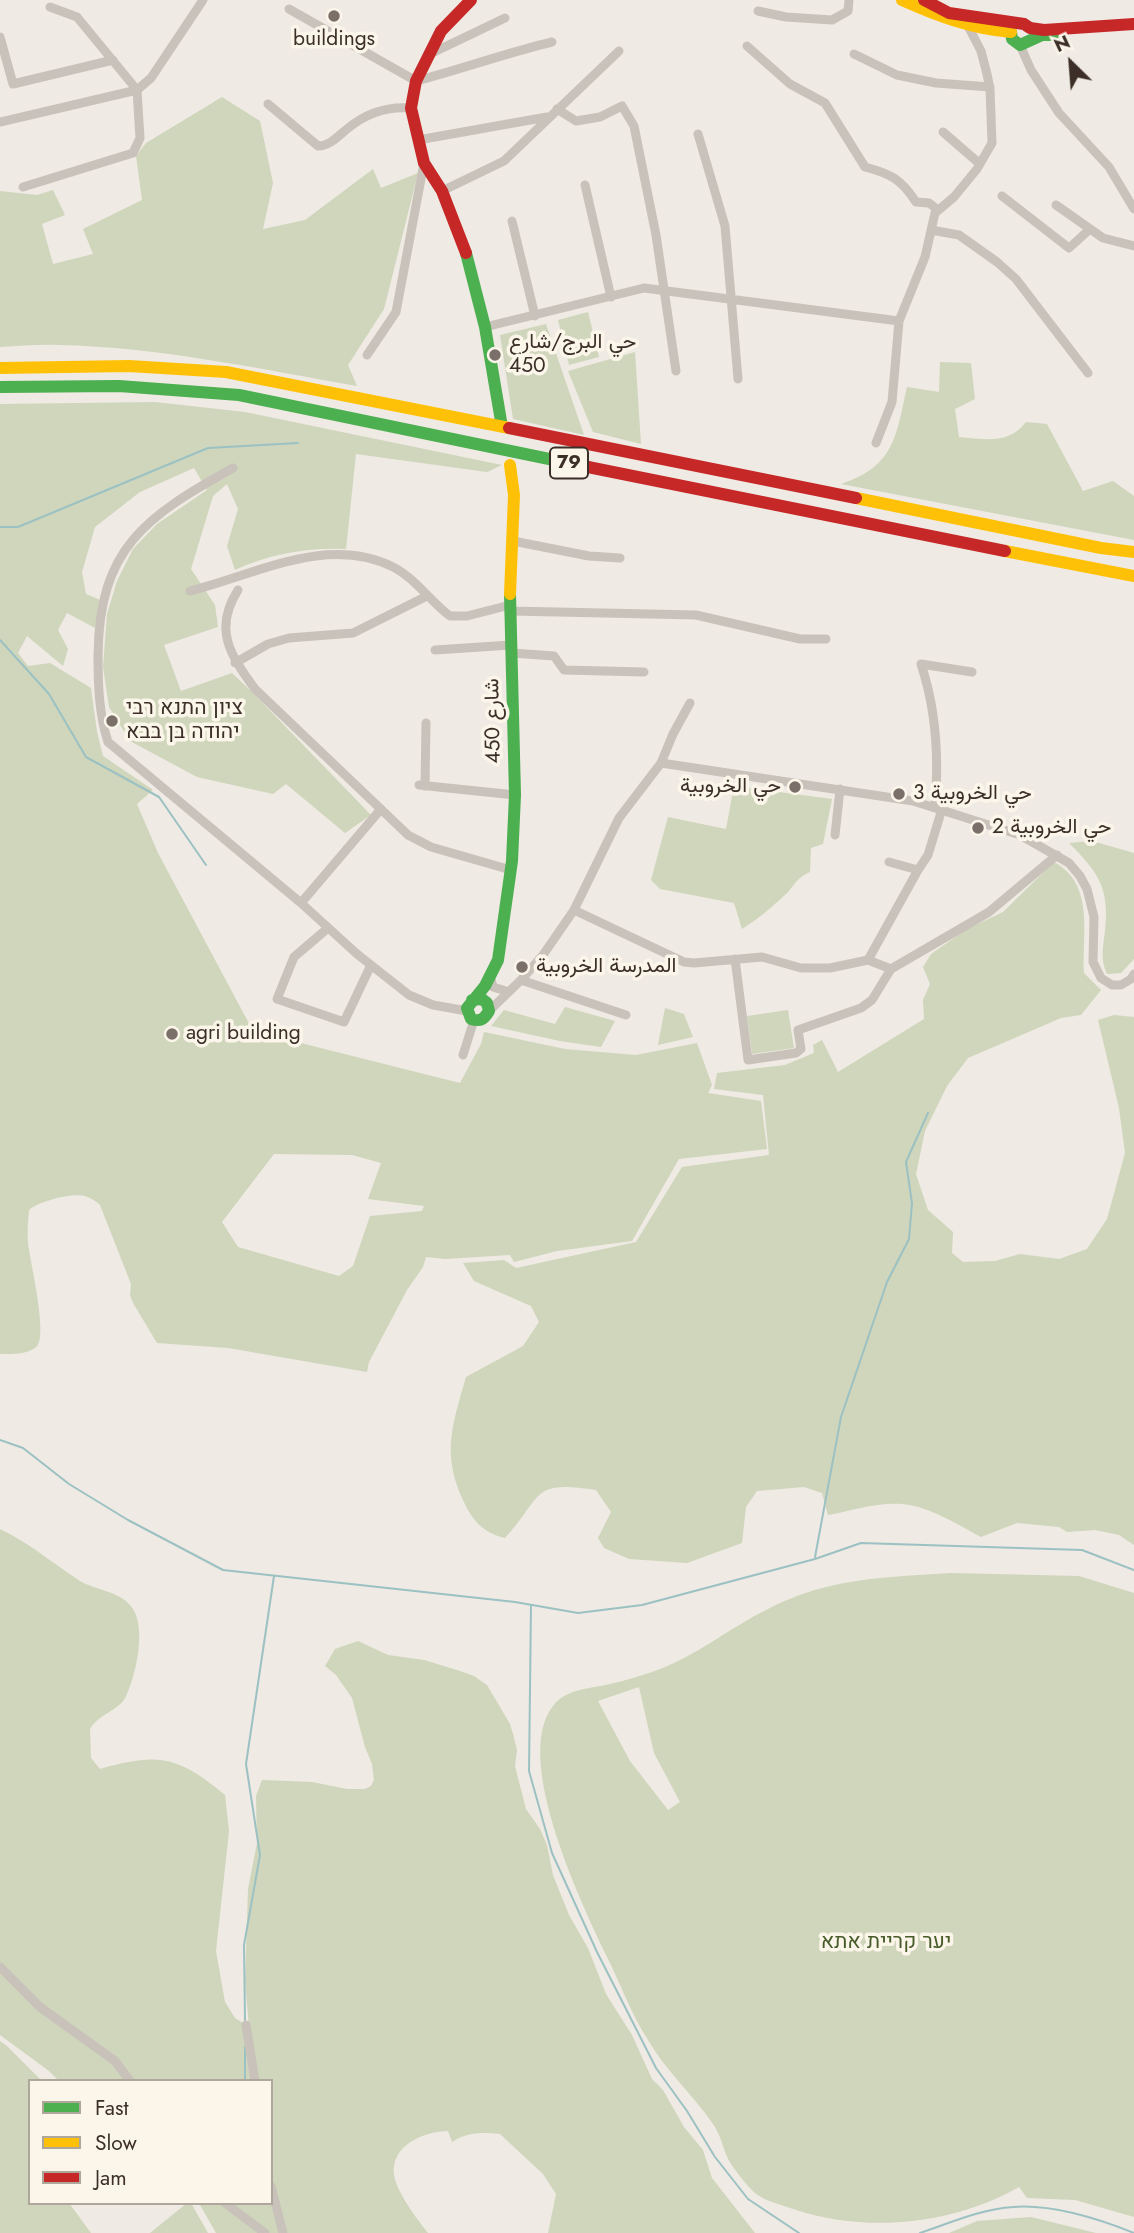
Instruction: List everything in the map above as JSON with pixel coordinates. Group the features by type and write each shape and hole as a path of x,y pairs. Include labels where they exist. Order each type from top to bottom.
{"main road":[{"path":"471,0 441,32 416,81 411,108 424,163 442,191 464,250 485,327 501,421"},
{"path":"902,0 953,23 1022,34 1134,33"},
{"path":"924,0 949,13 1022,34 1134,24"},
{"name":"79","path":"0,368 119,364 200,369 258,377 1101,548 1134,552"},
{"name":"79","path":"0,387 122,384 239,395 1134,576"},
{"name":"شارع 450","path":"477,1009 502,947 511,870 515,795 510,608 514,495 510,465"}],"street":[{"path":"0,122 137,90 157,70 204,0"},
{"path":"758,11 786,17 832,20 848,11 849,0"},
{"path":"23,187 133,153 141,138 137,90 77,17 50,7"},
{"path":"289,9 416,81 460,70 505,53 552,42"},
{"path":"430,54 505,18"},
{"path":"876,443 892,402 899,321 925,257 934,213 954,197 980,164 992,143 990,87 981,51 968,26"},
{"path":"1022,34 1031,70 1059,113 1109,167 1134,209"},
{"path":"0,37 13,84 113,60"},
{"path":"747,46 790,84 825,103 865,167 890,173 907,188 916,202 929,203 938,210"},
{"path":"442,191 504,161 619,51"},
{"path":"854,54 897,75 936,83 990,87"},
{"path":"268,104 318,146 329,144 364,117 392,107 411,108"},
{"path":"557,110 576,121 600,117 622,106 634,126 665,290 676,371"},
{"path":"418,140 548,117"},
{"path":"943,132 980,164"},
{"path":"698,134 725,226 738,379"},
{"path":"368,355 396,312 424,163"},
{"path":"585,185 611,297"},
{"path":"1002,195 1069,248 1090,229"},
{"path":"1056,205 1103,238 1134,246"},
{"path":"512,221 535,316"},
{"path":"931,230 959,234 1016,279 1088,373"},
{"path":"485,327 644,288 899,321"},
{"path":"233,468 169,507 143,528 130,542 113,569 103,598 99,622 100,711 108,742 409,995 433,1005 477,1009 521,980 543,955 574,910 619,818 661,763 690,704"},
{"path":"513,541 589,556 620,558"},
{"path":"190,591 227,582 292,560 348,555 375,560 396,568 450,617 510,608 696,615 800,639 827,639"},
{"path":"238,590 228,606 225,624 227,642 235,663 255,689 408,835 431,847 511,870"},
{"path":"235,663 268,644 289,638 352,633 426,596"},
{"path":"435,650 512,649 554,656 564,670 644,672"},
{"path":"868,960 928,855 939,807 932,701 921,664 972,673"},
{"path":"426,723 422,786 515,795"},
{"path":"661,763 840,789 939,807 1020,835 1069,863 1080,876 1087,889 1094,917 1093,962 1101,978 1112,985 1121,985 1134,974"},
{"path":"835,835 840,789"},
{"path":"301,903 381,809"},
{"path":"735,960 748,1060 796,1053 802,1049 798,1030 861,1008 872,1000 891,969 989,912 1057,855"},
{"path":"889,862 918,870"},
{"path":"574,910 684,962 762,957 801,968 830,968 868,960 891,969"},
{"path":"328,928 294,957 277,999 344,1022 371,965"},
{"path":"491,976 493,987 510,989"},
{"path":"521,980 626,1015"},
{"path":"463,1055 477,1009"},
{"path":"0,1967 40,2007 116,2062 129,2079"},
{"path":"246,2025 255,2079"},
{"path":"273,2194 283,2233"},
{"path":"228,2205 265,2233"}],"green space":[{"path":"222,97 260,121 273,183 263,229 305,220 373,169 381,188 418,173 384,309 348,365 357,386 134,350 52,345 0,347 0,191 37,195 53,190 65,215 42,224 53,264 93,254 83,229 142,200 136,156 146,143"},
{"path":"588,312 599,357 569,365 558,320"},
{"path":"546,324 584,435 513,419 500,335"},
{"path":"635,352 641,444 593,432 568,371"},
{"path":"940,362 971,363 975,399 955,409 959,437 996,439 1012,434 1026,422 1047,424 1083,491 1113,481 1134,496 1134,540 841,484 859,477 883,458 896,434 907,387 939,392"},
{"path":"155,402 245,412 502,465 487,472 356,454 346,549 289,553 235,570 227,546 238,509 227,484 213,496 191,569 215,605 218,627 164,645 181,691 232,673 371,815 345,833 286,784 273,794 197,777 130,741 109,707 103,667 107,614 117,581 133,549 157,524 207,490 194,468 140,492 95,527 82,572 86,594 100,600 95,628 67,613 58,630 68,649 63,666 27,636 18,653 28,666 50,663 91,688 103,756 153,790 137,804 158,853 253,1031 460,1083 481,1044 484,1032 565,1049 636,1055 697,1043 712,1085 708,1093 761,1101 767,1149 679,1159 632,1241 557,1251 514,1262 510,1255 445,1259 426,1257 423,1267 407,1290 369,1362 367,1372 228,1348 157,1343 133,1303 130,1295 131,1284 100,1205 85,1196 56,1198 29,1210 28,1243 40,1313 40,1339 37,1346 29,1351 0,1354 0,404","holes":["274,1154 352,1155 381,1163 368,1199 424,1206 422,1211 370,1216 353,1266 339,1276 238,1247 222,1222"]},
{"path":"734,786 832,799 823,844 811,848 810,872 798,879 786,894 742,929 734,903 660,889 651,880 668,817 726,829"},
{"path":"1092,841 1134,853 1134,959 1121,973 1107,974 1103,963 1106,903 1100,882 1088,863 1069,843"},
{"path":"1054,862 1067,871 1076,883 1084,911 1084,973 1101,990 1081,1015 1061,1018 968,1058 947,1086 925,1131 916,1174 928,1210 953,1232 952,1253 963,1262 995,1261 1020,1254 1059,1259 1087,1249 1107,1219 1125,1153 1119,1108 1098,1020 1114,1015 1134,1017 1134,1545 1119,1535 1095,1530 1067,1532 1059,1527 1017,1523 981,1537 929,1510 900,1504 869,1506 828,1515 822,1493 804,1487 757,1491 746,1507 742,1543 687,1563 629,1559 604,1548 598,1538 611,1512 596,1490 575,1487 548,1489 540,1494 505,1538 490,1533 479,1525 466,1507 452,1467 451,1438 466,1377 523,1346 539,1322 531,1306 474,1281 463,1263 504,1260 516,1268 636,1242 682,1167 769,1155 763,1095 714,1089 717,1073 785,1065 814,1053 813,1045 822,1040 838,1072 924,1019 923,1000 930,984 923,967 931,954 967,929 1003,912"},
{"path":"565,1007 615,1021 601,1047 491,1026 504,1010 555,1024"},
{"path":"665,1008 684,1014 693,1037 658,1045"},
{"path":"788,1010 794,1048 752,1054 747,1016"},
{"path":"0,1529 30,1546 83,1583 125,1600 135,1614 139,1637 133,1677 122,1702 90,1729 91,1758 100,1769 138,1760 167,1761 194,1772 225,1795 229,1831 216,1951 225,2002 235,2018 249,2027 245,1982 248,1889 257,1843 256,1796 262,1780 312,1782 347,1789 365,1789 371,1786 374,1780 372,1764 352,1698 336,1675 325,1666 335,1649 358,1641 388,1655 424,1660 460,1671 487,1685 510,1724 517,1750 515,1766 526,1809 547,1845 553,1875 569,1915 588,1948 606,1994 632,2035 652,2079 663,2090 684,2127 703,2150 712,2178 755,2233 548,2233 556,2194 543,2174 500,2134 463,2136 452,2142 448,2131 429,2134 411,2142 403,2148 394,2164 399,2190 428,2233 216,2233 200,2205 273,2205 273,2079 57,2079 0,2035"},
{"name":"יער קריית אתא","path":"951,1573 1079,1576 1134,1593 1134,2217 1075,2200 1027,2198 1019,2187 966,2210 938,2217 881,2223 824,2217 759,2196 733,2168 713,2124 663,2062 642,2031 584,1907 556,1834 546,1796 541,1761 542,1730 553,1706 565,1696 667,1666 768,1609 812,1591 880,1578","holes":["639,1687 654,1753 680,1802 668,1810 630,1761 598,1701"]},
{"path":"0,2041 40,2079 28,2079 28,2205 70,2205 91,2233 0,2233"},
{"path":"185,2205 192,2205 208,2233 150,2233"},
{"path":"1031,2217 1096,2233 949,2233 977,2221"}],"waterway":[{"path":"0,527 18,527 208,448 298,443"},
{"path":"0,640 49,694 86,757 159,797 206,865"},
{"path":"815,1557 841,1417 887,1282 909,1239 912,1203 906,1162 928,1113"},
{"path":"0,1440 23,1448 69,1484 128,1520 223,1570 515,1602 578,1613 642,1605 815,1559 861,1543 1082,1550 1134,1570"},
{"path":"245,2020 244,1945 260,1855 246,1764 274,1576"},
{"path":"531,1605 529,1771 552,1853 597,1952 656,2068 715,2157 748,2199 799,2233"},
{"path":"245,2047 245,2079"},
{"path":"920,2233 989,2210 1013,2207 1043,2208 1075,2214 1134,2233"}],"traffic: fast":[{"path":"1011,32 1012,39 1020,45 1042,35 1053,35"},
{"path":"466,253 485,327 501,421"},
{"path":"0,387 119,386 239,395 588,467"},
{"path":"472,1000 482,999 487,1003 489,1011 482,1019 471,1019 467,1008 485,986 498,960 512,861 515,795 510,594"}],"traffic: slow":[{"path":"902,0 955,21 1011,32"},
{"path":"0,368 129,366 226,372 509,428"},
{"path":"510,465 514,495 510,594"},
{"path":"856,498 1101,548 1134,552"},
{"path":"1005,551 1134,576"}],"traffic: jam":[{"path":"466,253 442,191 424,163 411,108 416,81 441,31 471,0"},
{"path":"924,0 949,13 1024,24 1030,28 1044,30 1134,24"},
{"path":"509,428 856,498"},
{"path":"588,467 1005,551"}],"place":[{"name":"buildings","path":"334,16"},
{"name":"حي البرج/شارع 450","path":"495,355"},
{"name":"ציון התנא רבי יהודה בן בבא","path":"112,721"},
{"name":"حي الخروبية","path":"795,787"},
{"name":"حي الخروبية 3","path":"899,794"},
{"name":"حي الخروبية 2","path":"978,828"},
{"name":"المدرسة الخروبية","path":"522,967"},
{"name":"agri building","path":"172,1034"}]}
